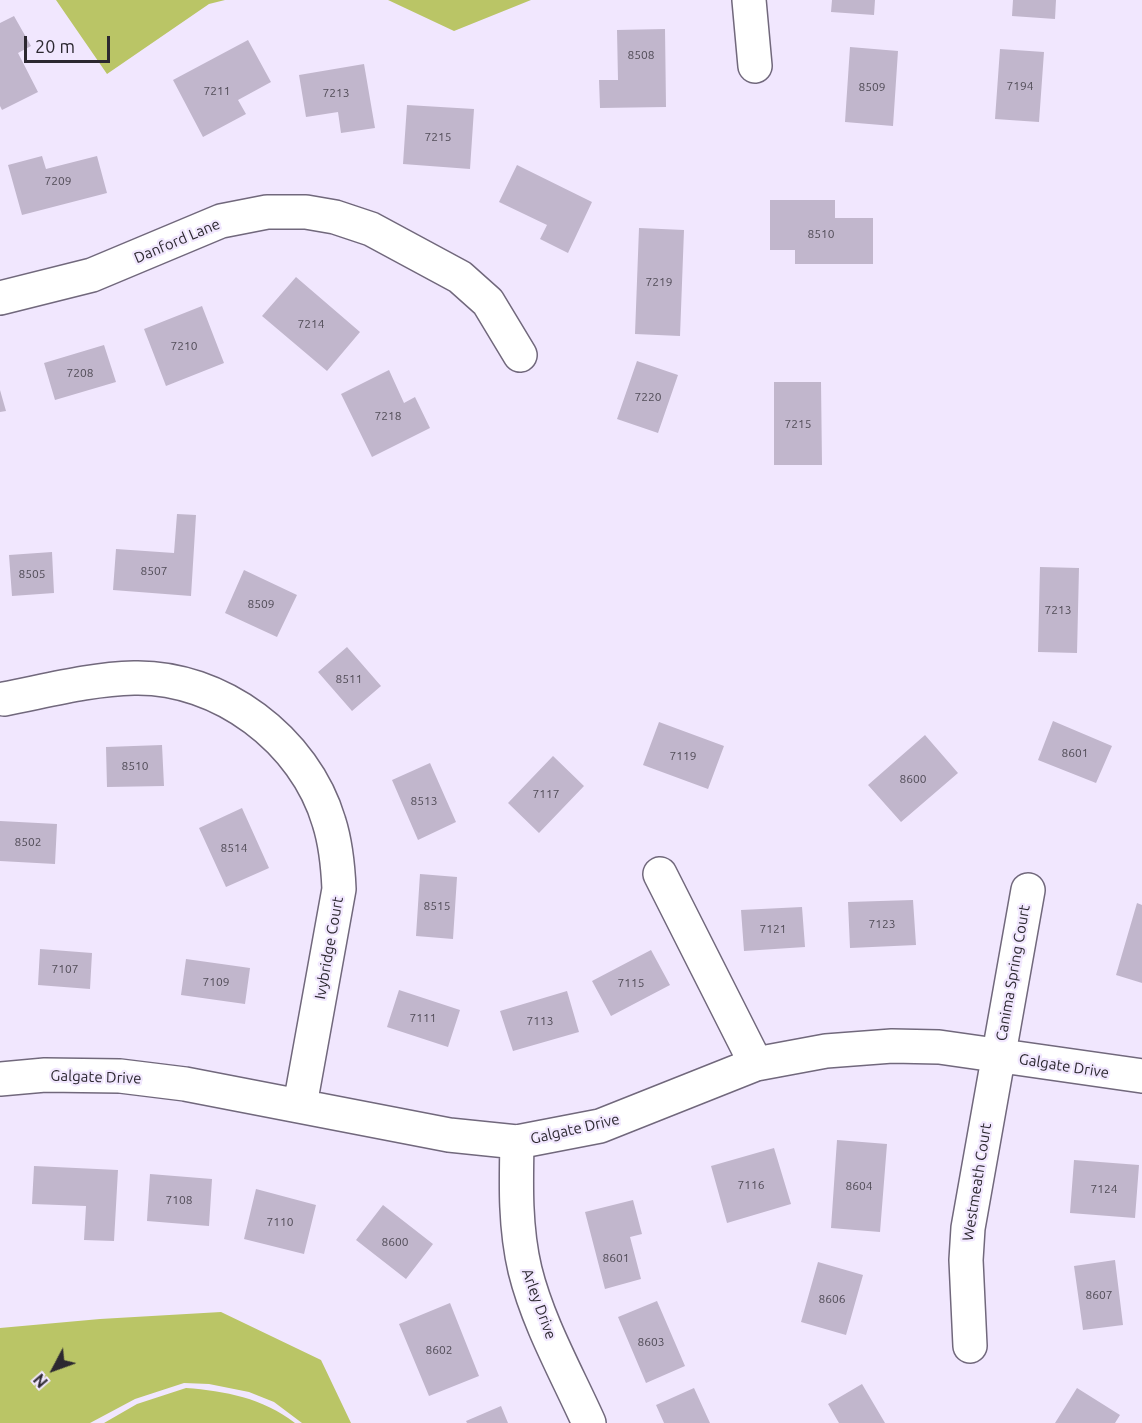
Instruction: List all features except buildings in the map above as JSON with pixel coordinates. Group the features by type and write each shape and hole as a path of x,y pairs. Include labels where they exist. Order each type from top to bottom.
{"street":[{"path":"749,0 754,66"},
{"name":"Danford Lane","path":"0,298 92,275 221,221 267,212 306,212 371,229 460,278 488,302 519,355"},
{"name":"Ivybridge Court","path":"4,699 124,679 170,681 210,693 246,711 291,751 315,788 329,820 337,854 339,889 300,1105"},
{"path":"660,874 756,1064"},
{"name":"Canima Spring Court","path":"998,1055 1028,890"},
{"name":"Galgate Drive","path":"0,1079 45,1075 120,1076 185,1084 449,1135 517,1142 600,1126 756,1064 826,1051 892,1046 939,1047 1142,1076"},
{"name":"Westmeath Court","path":"970,1346 966,1260 968,1228 998,1055"},
{"name":"Arley Drive","path":"517,1142 517,1208 525,1271 534,1300 589,1423"}],"green space":[{"path":"56,0 225,0 209,4 107,74"},
{"path":"388,0 531,0 454,31"},
{"path":"221,1312 321,1360 351,1423 302,1423 274,1402 249,1392 209,1384 184,1383 135,1399 90,1423 0,1423 0,1328"},
{"path":"186,1388 243,1397 270,1407 295,1423 104,1423 137,1404"}]}
